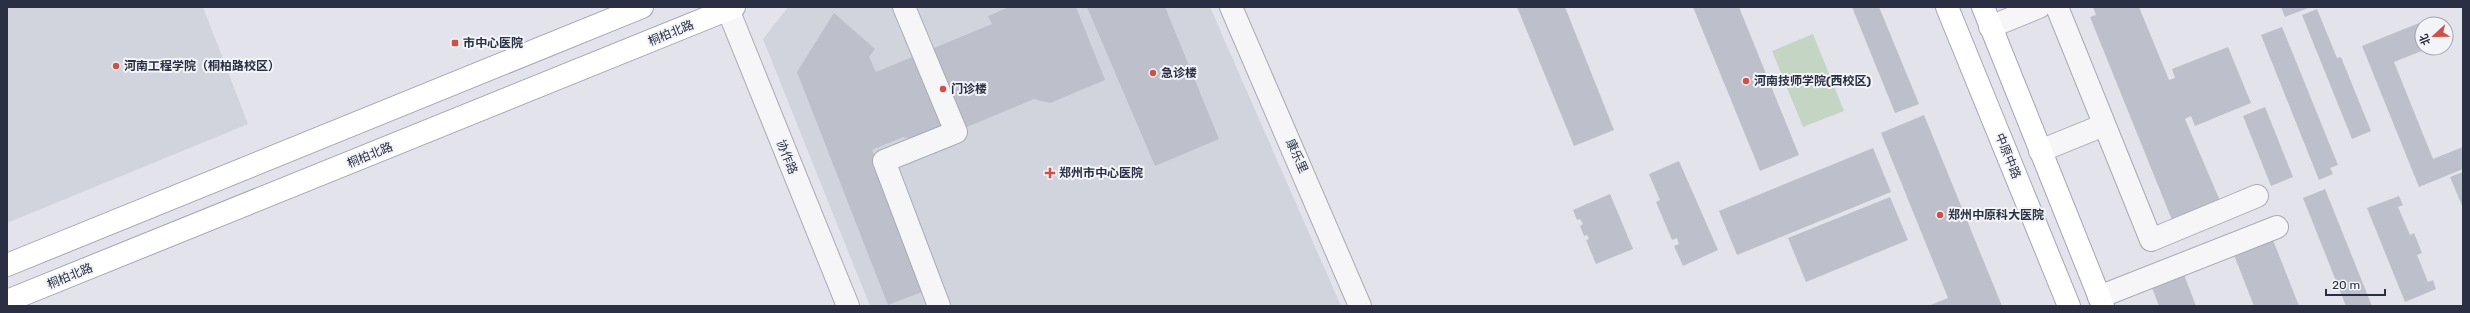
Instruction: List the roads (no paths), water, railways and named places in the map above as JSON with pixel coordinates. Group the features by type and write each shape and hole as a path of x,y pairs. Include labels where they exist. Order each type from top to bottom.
{"main road":[{"path":"7,265 642,7"},
{"name":"中原中路","path":"1947,7 2069,306"},
{"name":"桐柏北路","path":"7,301 730,8"},
{"path":"1986,17 2101,302"}],"street":[{"path":"904,7 956,132 884,161 939,306"},
{"name":"康乐里","path":"1231,7 1360,306"},
{"path":"1986,17 2039,7"},
{"path":"2057,7 2151,240 2257,196"},
{"name":"协作路","path":"730,8 848,306"},
{"path":"2040,151 2104,125"},
{"path":"2101,302 2277,227"}],"place":[{"name":"市中心医院","path":"455,43"},
{"name":"河南工程学院（桐柏路校区）","path":"116,66"},
{"name":"急诊楼","path":"1153,73"},
{"name":"河南技师学院(西校区)","path":"1746,81"},
{"name":"门诊楼","path":"943,89"},
{"name":"郑州市中心医院","path":"1050,173"},
{"name":"郑州中原科大医院","path":"1940,215"}]}
